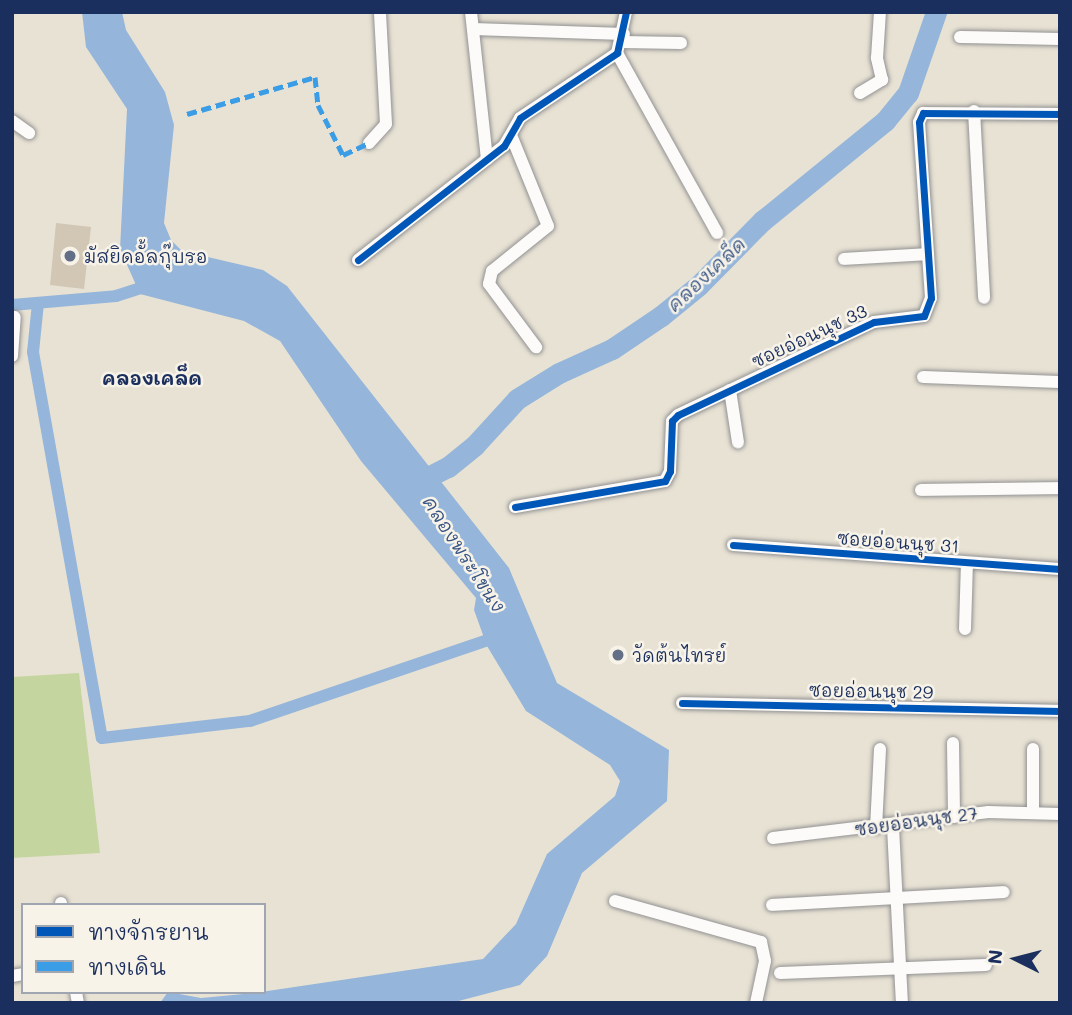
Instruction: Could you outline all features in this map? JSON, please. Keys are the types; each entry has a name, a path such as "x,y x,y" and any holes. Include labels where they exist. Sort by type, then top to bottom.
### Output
{"street":[{"path":"369,143 386,124 380,12"},
{"path":"471,12 487,159"},
{"path":"626,12 621,43 717,233"},
{"path":"860,93 882,80 877,58 880,12"},
{"path":"473,29 621,43 681,43"},
{"path":"960,37 1060,39"},
{"path":"358,260 487,159 511,135 520,118 621,43"},
{"name":"ซอยอ่อนนุช 33","path":"514,507 665,481 670,471 672,421 730,390 874,322 924,316 931,298 919,122 929,110 1060,114"},
{"path":"974,111 984,298"},
{"path":"12,121 29,133"},
{"path":"511,135 548,226 492,271 489,284 536,347"},
{"path":"844,260 928,254"},
{"path":"12,356 15,317"},
{"path":"923,377 1060,382"},
{"path":"730,390 738,442"},
{"path":"921,489 1060,488"},
{"name":"ซอยอ่อนนุช 31","path":"733,545 1060,569"},
{"path":"965,629 967,563"},
{"name":"ซอยอ่อนนุช 29","path":"682,703 1060,711"},
{"path":"953,743 954,817"},
{"path":"876,828 880,749"},
{"path":"1032,812 1034,749"},
{"name":"ซอยอ่อนนุช 27","path":"773,838 893,827 954,817 1032,812 1060,814"},
{"path":"893,827 902,1003"},
{"path":"772,905 1004,892"},
{"path":"615,901 761,942 765,961 756,1003"},
{"path":"780,973 986,965"}],"green space":[{"path":"79,673 100,853 12,858 12,677"}],"water":[{"name":"คลองพระโขนง","path":"82,12 122,12 126,30 165,92 174,125 164,223 171,240 182,251 263,270 287,286 509,568 557,683 669,750 667,801 582,873 547,956 520,985 451,1003 160,1003 167,994 201,998 266,994 266,991 483,959 516,924 547,854 615,796 620,781 610,765 526,711 487,646 474,610 476,598 361,461 280,341 244,321 140,294 120,249 127,109 86,47"}],"building":[{"name":"มัสยิดอั้ลกุ๊บรอ","path":"56,223 91,227 84,289 50,285"}],"waterway":[{"name":"คลองเคล็ด","path":"418,482 448,467 475,445 517,399 559,373 612,349 661,316 699,285 762,221 885,121 908,93 936,12"},
{"path":"12,305 116,296 153,284"},
{"path":"38,303 33,352 102,738 250,721 499,636"}],"marked path":[{"path":"187,114 315,77 318,105 343,155 369,143"}],"cycle path":[{"path":"358,260 504,146 520,118 617,53 626,12"},
{"path":"515,507 665,481 670,471 672,421 678,415 874,322 924,316 931,298 919,122 923,113 1060,114"},
{"path":"733,545 1060,569"},
{"path":"682,703 1060,711"}],"place":[{"name":"มัสยิดอั้ลกุ๊บรอ","path":"70,256"},
{"name":"วัดต้นไทรย์","path":"618,655"}],"district":[{"name":"คลองเคล็ด","path":"152,378"}]}
